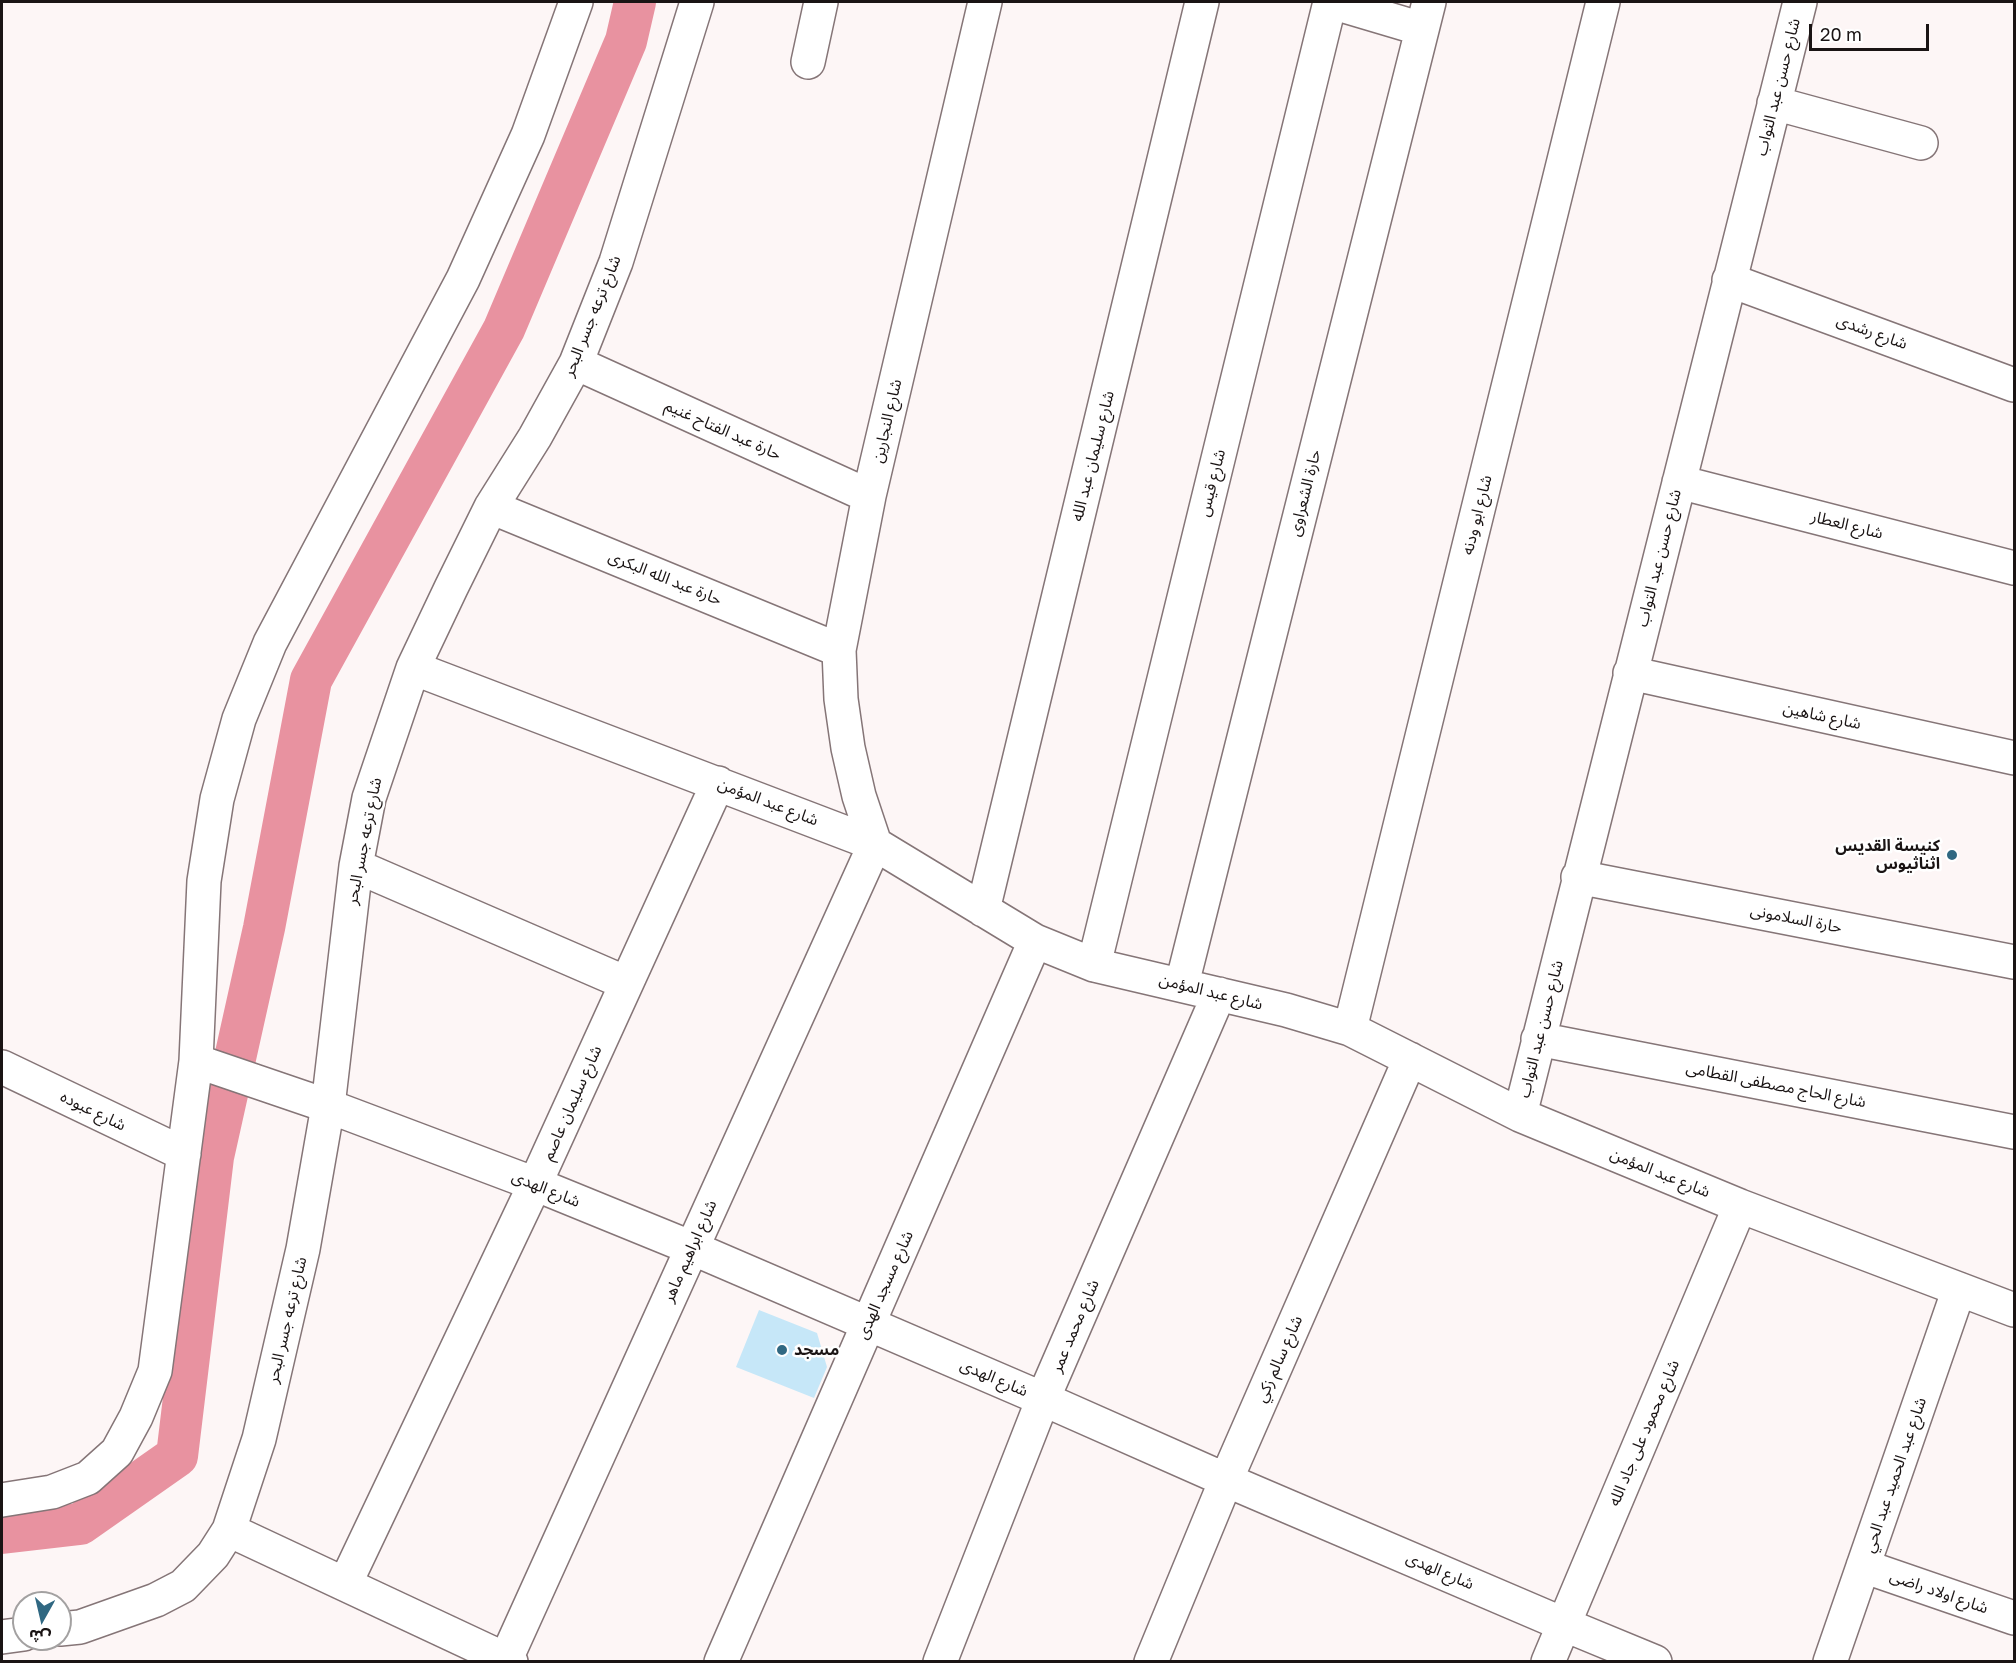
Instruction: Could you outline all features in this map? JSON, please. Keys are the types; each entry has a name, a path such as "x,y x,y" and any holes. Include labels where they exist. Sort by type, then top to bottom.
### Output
{"street":[{"path":"2,1500 52,1492 88,1478 117,1452 136,1417 155,1371 184,1154 209,1065 204,881 217,799 239,719 270,643 463,279 528,135 576,2"},
{"name":"شارع ترعه جسر البحر","path":"72,1628 81,1627 145,1604 183,1586 213,1555 229,1530 259,1439 303,1249 328,1106 356,866 369,798 412,668 491,507 535,437 576,363 616,262 697,2"},
{"path":"808,62 821,2"},
{"name":"شارع النجارين","path":"875,843 859,796 848,748 841,699 839,650 869,496 985,2"},
{"name":"شارع سليمان عبد الله","path":"983,910 1202,2"},
{"path":"1330,2 1426,15"},
{"name":"شارع قيس","path":"1094,965 1330,2"},
{"name":"شارع ابو ودنه","path":"1350,1029 1603,2"},
{"name":"شارع حسن عبد التواب","path":"1520,1115 1578,877 1800,2"},
{"name":"حارة الشعراوى","path":"1182,984 1426,15"},
{"path":"1774,103 1921,142"},
{"name":"شارع رشدى","path":"1729,280 2014,385"},
{"name":"حارة عبد الفتاح غنيم","path":"576,363 869,496"},
{"name":"شارع العطار","path":"1679,482 2014,568"},
{"name":"حارة عبد الله البكرى","path":"491,507 839,650"},
{"name":"شارع عبد المؤمن","path":"412,668 875,843 1035,941 1094,965 1182,984 1350,1029 1520,1115 1740,1206 2014,1310"},
{"name":"شارع شاهين","path":"1630,673 2014,758"},
{"name":"شارع سليمان عاصم","path":"345,1584 536,1184 718,783"},
{"name":"شارع ابراهيم ماهر","path":"508,1660 875,843"},
{"path":"356,866 626,983"},
{"name":"حارة السلامونى","path":"1578,877 2014,962"},
{"name":"شارع مسجد الهدى","path":"721,1662 1035,941"},
{"name":"شارع محمد عمر","path":"940,1662 1043,1399 1219,994"},
{"name":"شارع الحاج مصطفى القطامى","path":"1538,1039 2014,1132"},
{"name":"شارع سالم زكي","path":"1152,1662 1226,1480 1410,1059"},
{"name":"شارع الهدى","path":"209,1065 328,1106 536,1184 692,1248 1226,1480 1655,1662"},
{"name":"شارع عبوده","path":"2,1067 184,1154"},
{"name":"شارع محمود على جاد الله","path":"1548,1662 1740,1206"},
{"name":"شارع عبد الحميد عبد الحي","path":"1830,1662 1959,1289"},
{"path":"229,1530 508,1660"},
{"name":"شارع اولاد راضى","path":"1863,1566 2014,1618"}],"building":[{"name":"مسجد","path":"759,1310 817,1333 827,1367 814,1398 736,1367"}],"waterway":[{"path":"2,1533 80,1524 177,1456 213,1157 264,928 311,680 504,329 626,41 635,2"}],"place":[{"name":"كنيسة القديس اثناثيوس","path":"1952,855"},
{"name":"مسجد","path":"782,1350"}]}
